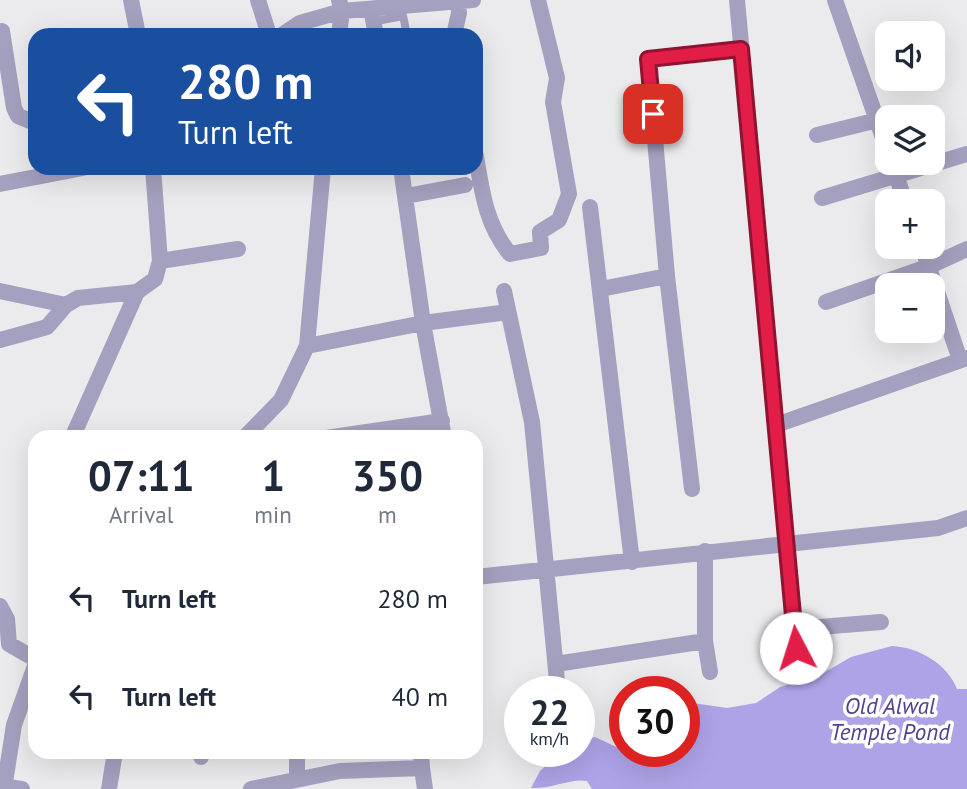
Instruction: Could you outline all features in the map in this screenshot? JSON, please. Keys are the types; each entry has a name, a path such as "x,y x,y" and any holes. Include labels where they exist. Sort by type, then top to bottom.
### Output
{"street":[{"path":"131,0 137,28"},
{"path":"258,0 267,28"},
{"path":"479,175 485,210 499,240 510,254 541,248 541,232 559,220 569,194 553,102 557,78 538,0"},
{"path":"737,0 798,667"},
{"path":"835,0 875,112"},
{"path":"292,28 340,6 376,22 402,11 455,1 459,13 456,28"},
{"path":"339,28 340,6"},
{"path":"2,31 14,108 18,116 28,120"},
{"path":"692,489 667,276 648,59 741,49"},
{"path":"817,135 875,121"},
{"path":"945,159 967,154"},
{"path":"0,184 46,175"},
{"path":"0,340 47,327 66,305 78,298 137,292 155,279 160,261 154,175"},
{"path":"252,430 281,400 307,346 322,175"},
{"path":"402,175 423,323 443,429"},
{"path":"822,198 881,175"},
{"path":"406,197 465,186"},
{"path":"590,207 632,562"},
{"path":"160,261 237,249"},
{"path":"827,302 930,266 967,249"},
{"path":"776,425 965,360 927,259"},
{"path":"601,289 667,276"},
{"path":"503,290 532,422 544,570 557,676"},
{"path":"0,291 66,305"},
{"path":"76,430 137,292"},
{"path":"307,346 423,323 508,312"},
{"path":"483,576 938,528 967,518"},
{"path":"705,551 705,641 709,672"},
{"path":"0,606 7,619 9,644 28,655"},
{"path":"795,629 881,622"},
{"path":"556,664 705,641"},
{"path":"22,789 3,787 5,748 28,683"},
{"path":"109,789 114,759"},
{"path":"297,779 298,759"},
{"path":"251,789 340,771 421,760 425,789"}],"lane":[{"path":"402,11 406,28"}],"water":[{"name":"Old Alwal Temple Pond","path":"892,646 902,647 931,659 947,672 957,689 967,689 967,789 592,789 587,781 581,780 531,788 544,767 595,767 595,737 609,744 609,767 700,767 700,704 727,708 756,703 780,687 820,675 851,657"}],"route":[{"path":"653,114 648,59 741,49 796,648"}]}
